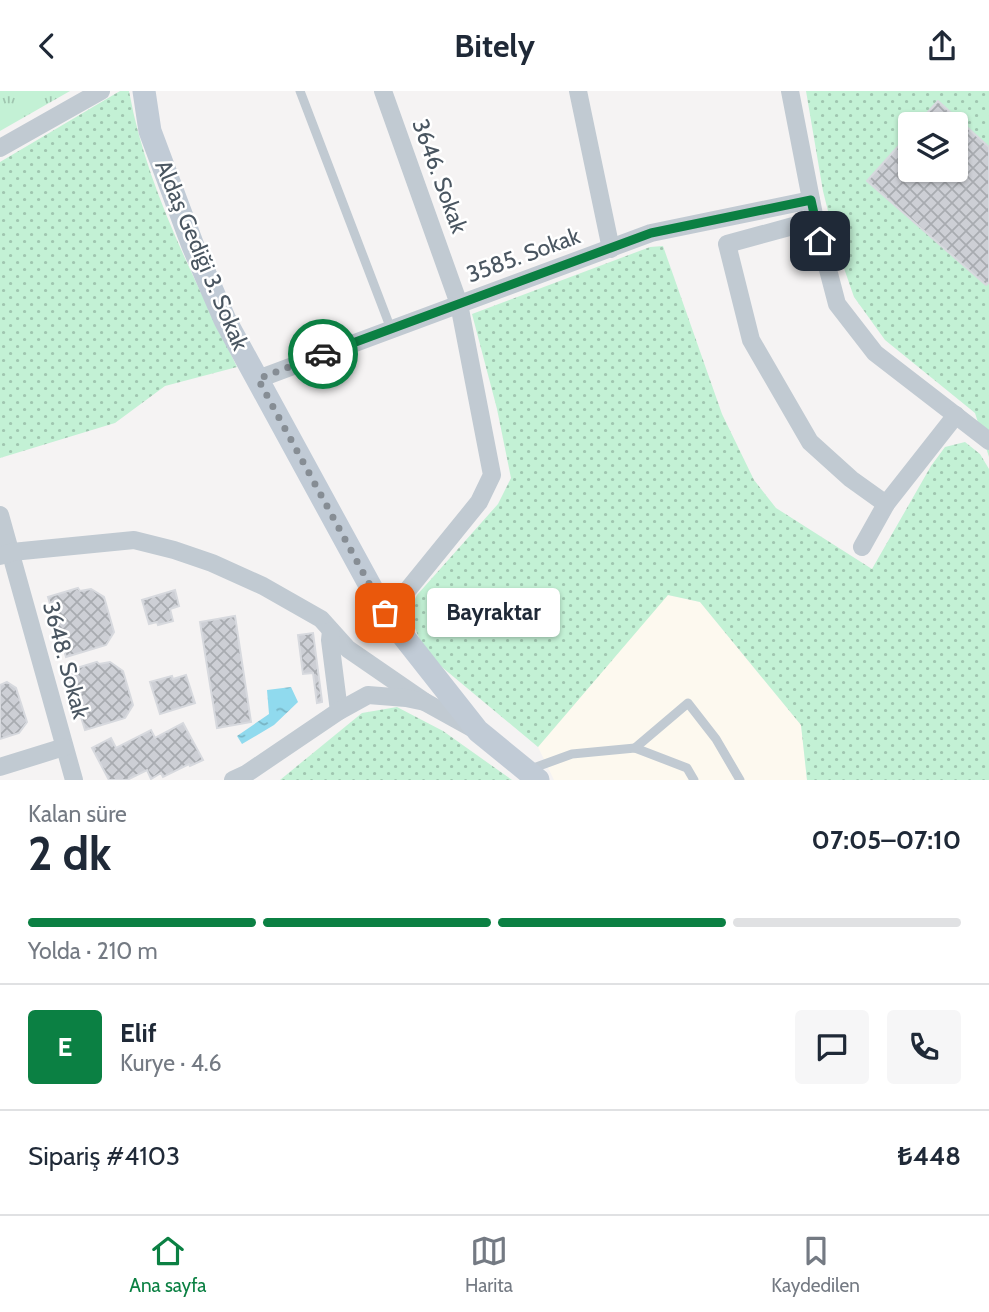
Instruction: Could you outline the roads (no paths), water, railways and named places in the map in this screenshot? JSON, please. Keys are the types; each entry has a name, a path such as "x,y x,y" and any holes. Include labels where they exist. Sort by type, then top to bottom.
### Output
{"street":[{"path":"0,148 101,91"},
{"name":"Aldaş Gediği 3. Sokak","path":"144,91 150,131 193,246 225,320 385,613 478,731 532,775"},
{"name":"3646. Sokak","path":"383,91 459,304 492,475 479,502 406,593 385,613"},
{"path":"578,91 611,249"},
{"path":"790,91 815,220 837,304 875,353 989,442"},
{"name":"3585. Sokak","path":"258,379 651,233 811,200"},
{"path":"815,220 727,244 751,340 810,442 851,479 886,504"},
{"path":"862,547 886,504 956,415"},
{"name":"3648. Sokak","path":"0,515 6,554 74,780"},
{"path":"6,554 134,540 212,563 263,586 321,619 348,649 425,702 478,731"},
{"path":"331,631 339,711"},
{"path":"233,780 368,695 425,702"},
{"path":"0,767 64,747"}],"lane":[{"path":"300,91 391,329"},
{"path":"635,748 688,703 716,740 740,780"},
{"path":"532,775 572,754 635,748 687,768 694,780"}],"water":[{"path":"291,687 298,702 274,725 242,744 237,736 269,714 267,690"}],"place":[{"name":"Bayraktar","path":"385,613"}]}
